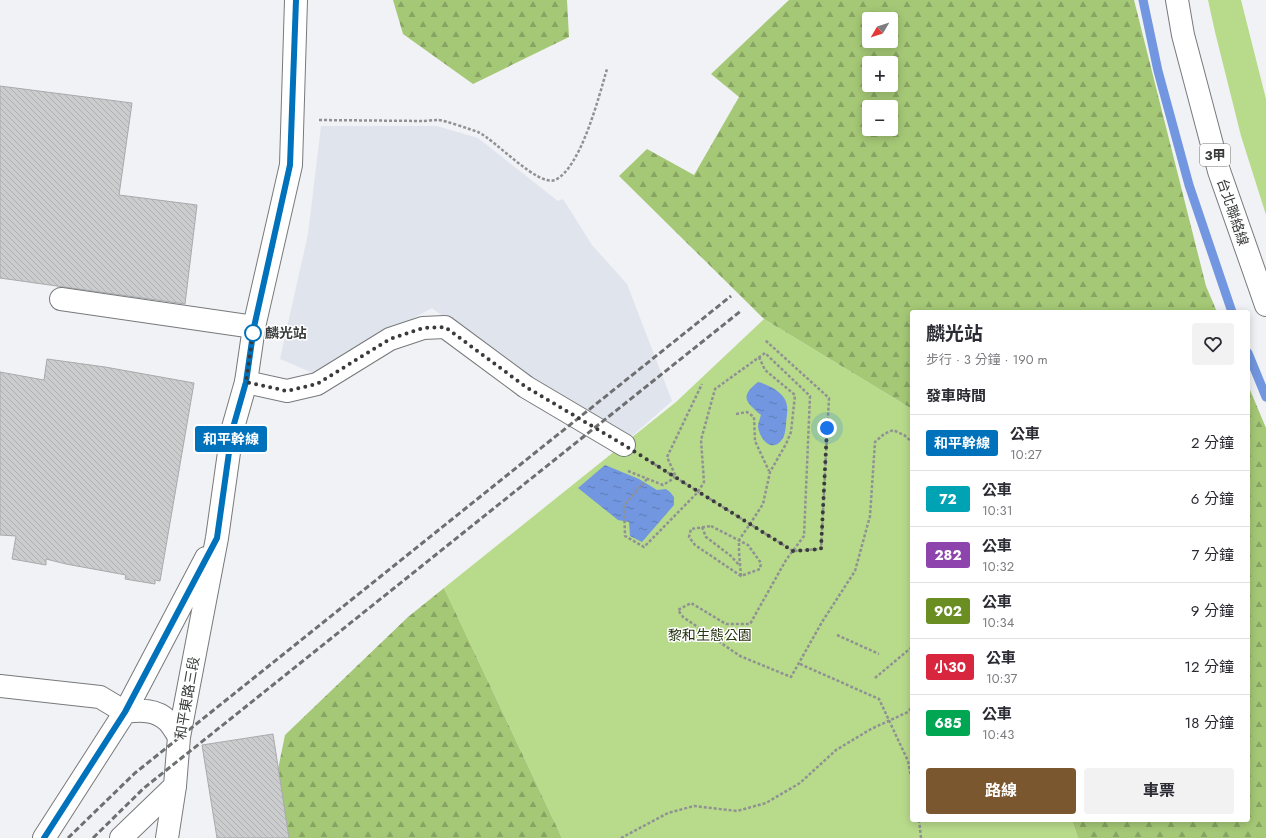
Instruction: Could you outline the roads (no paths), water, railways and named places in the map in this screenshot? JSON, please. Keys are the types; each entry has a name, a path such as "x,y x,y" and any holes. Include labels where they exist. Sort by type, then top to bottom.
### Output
{"main road":[{"name":"和平東路三段","path":"167,838 175,786 179,737 217,538 232,431 246,382 254,327 290,165 293,119 296,0"},
{"name":"台北聯絡線","path":"1177,0 1183,35 1219,171 1266,305"},
{"path":"61,299 254,327"},
{"path":"246,382 287,391 317,384 390,339 423,328 445,327 526,387 624,445"},
{"name":"和平東路三段","path":"44,838 125,712 217,538"},
{"path":"0,686 100,696 125,712 140,710 154,712 168,721 179,737"},
{"path":"121,838 175,786"}],"water":[{"path":"758,382 776,390 784,397 786,401 787,411 785,432 782,440 776,445 769,444 760,435 758,427 761,415 748,403 748,392"},
{"path":"605,465 639,479 657,490 666,489 674,497 674,505 642,542 630,536 629,522 618,520 578,488"}],"waterway":[{"path":"1143,0 1158,71 1189,185 1231,310"},
{"path":"1250,358 1266,397"}],"railway":[{"path":"68,838 135,773 731,296"},
{"path":"93,838 144,788 742,310"}],"place":[{"name":"麟光站","path":"253,333"}],"park label":[{"name":"黎和生態公園","path":"710,635"}]}
